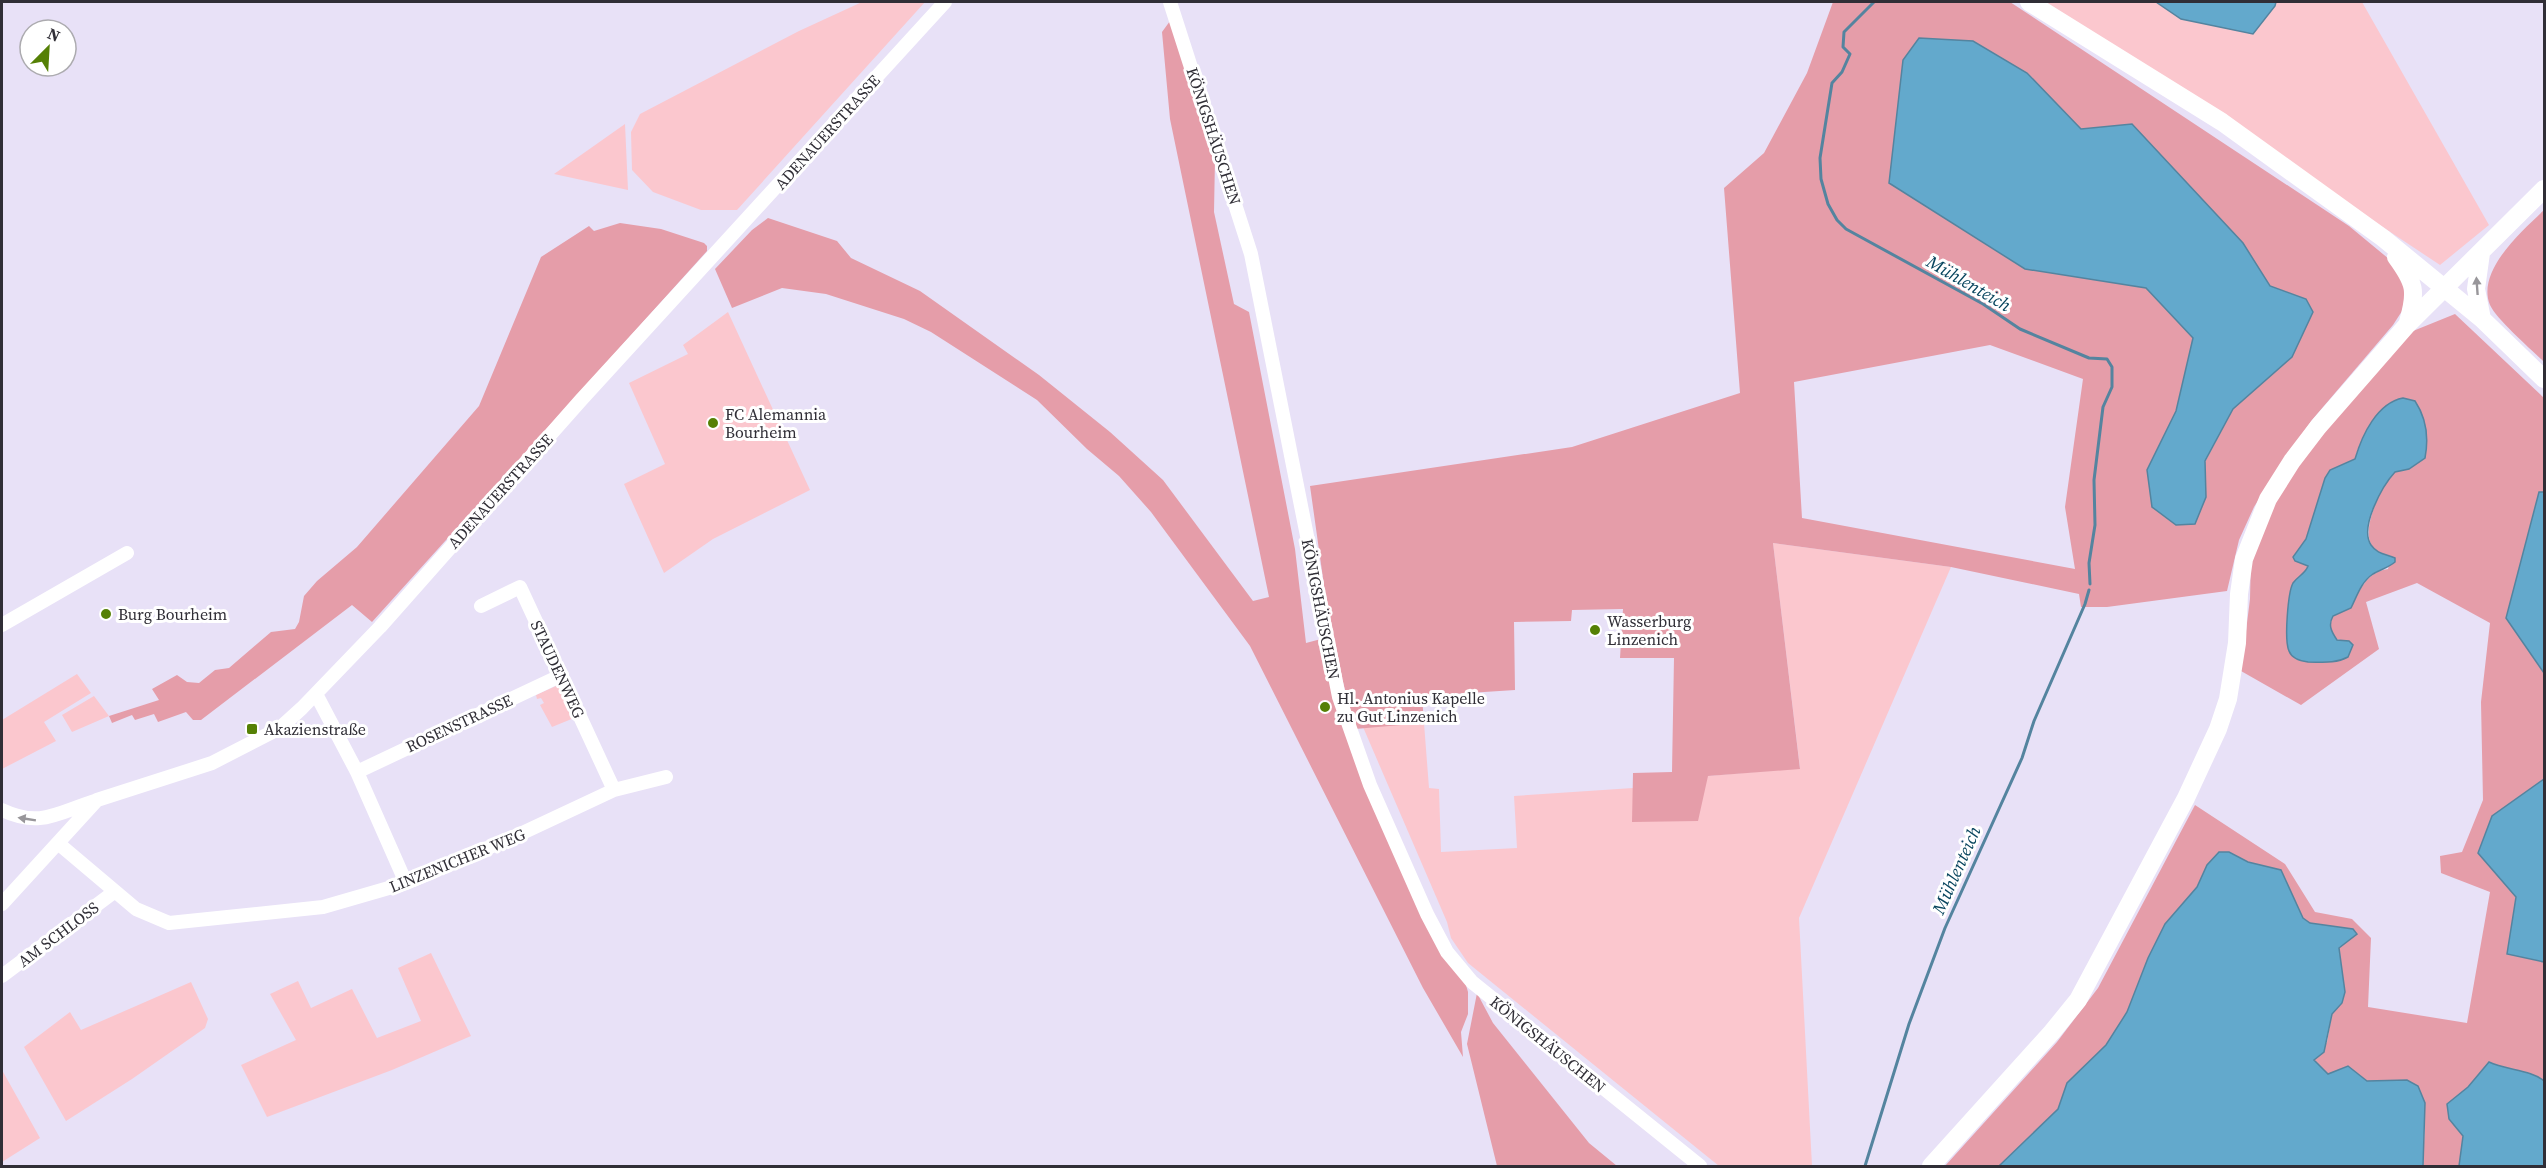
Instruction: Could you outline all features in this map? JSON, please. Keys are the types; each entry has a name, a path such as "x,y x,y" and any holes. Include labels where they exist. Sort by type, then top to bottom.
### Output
{"main road":[{"path":"2029,2 2222,122 2383,238 2482,319 2544,379"},
{"path":"1931,1167 2078,1000 2186,798 2218,729 2233,678 2244,559 2268,499 2292,461 2318,427 2407,325 2544,189"},
{"path":"2383,238 2410,277 2414,290 2414,301 2407,325"},
{"path":"2481,253 2476,289 2482,319"}],"street":[{"name":"ADENAUERSTRASSE","path":"2,810 18,818 38,820 212,763 280,728 316,694 945,2"},
{"name":"KÖNIGSHÄUSCHEN","path":"1170,2 1251,254 1336,688 1370,785 1427,914 1447,952 1472,982 1700,1167"},
{"path":"2,625 128,553"},
{"name":"STAUDENWEG","path":"481,606 520,587 614,790"},
{"name":"ROSENSTRASSE","path":"357,771 562,675"},
{"path":"316,694 357,771 406,883"},
{"name":"LINZENICHER WEG","path":"169,923 323,908 406,883 518,835 614,790 666,777"},
{"path":"2,904 97,800"},
{"name":"AM SCHLOSS","path":"59,844 136,909 169,923"},
{"name":"AM SCHLOSS","path":"2,976 114,891"}],"shaded area":[{"path":"862,2 925,2 737,210 701,210 653,192 632,170 631,132 640,114 799,31"},
{"path":"1833,2 2010,2 2349,226 2395,264 2408,285 2404,308 2393,325 2312,420 2276,471 2254,507 2239,540 2227,591 2107,607 2081,607 2079,594 1951,567 1773,543 1800,769 1708,776 1698,821 1632,822 1633,773 1672,772 1674,658 1620,658 1623,609 1572,610 1571,621 1514,622 1515,690 1422,696 1424,723 1355,729 1331,635 1310,486 1572,447 1740,393 1724,188 1764,153 1807,73","holes":["2027,73 2081,129 2132,124 2243,243 2270,286 2306,299 2313,312 2292,357 2233,409 2205,462 2205,497 2147,470 2176,411 2193,338 2146,288 2025,269","1990,345 2083,379 2065,507 2075,569 1802,518 1794,382"]},
{"path":"2044,2 2156,2 2181,19 2275,6 2276,2 2362,2 2489,225 2440,265"},
{"path":"1170,21 1215,158 1214,212 1234,304 1249,312 1295,549 1306,643 1321,639 1339,712 1464,978 1468,992 1468,1014 1461,1032 1463,1057 1423,988 1250,646 1151,512 1119,476 1087,449 1037,400 931,332 904,319 826,294 782,288 732,308 715,269 752,230 768,218 837,241 851,258 920,291 1039,375 1110,432 1163,480 1253,601 1269,597 1170,119 1162,32"},
{"path":"625,124 628,190 554,174"},
{"path":"2544,210 2544,362 2494,311 2487,292 2489,279 2504,253"},
{"path":"620,223 661,229 704,243 707,251 372,622 352,605 201,720 193,720 186,712 158,722 154,714 135,720 132,715 112,723 109,716 159,700 152,689 177,675 187,682 199,683 215,670 229,668 271,632 295,629 299,622 304,596 317,581 357,547 479,406 541,257 589,226 594,231"},
{"name":"FC Alemannia Bourheim","path":"728,312 810,490 713,539 664,573 624,484 665,464 629,383 688,354 683,345"},
{"path":"2455,314 2544,398 2544,492 2539,493 2506,618 2544,673 2544,779 2492,816 2478,853 2516,897 2507,954 2544,962 2544,1081 2539,1077 2489,1062 2468,1087 2447,1104 2449,1119 2463,1136 2459,1166 2423,1166 2425,1120 2407,1080 2367,1081 2348,1066 2328,1074 2313,1060 2327,1042 2332,1014 2342,1003 2345,992 2339,948 2357,934 2353,929 2310,923 2303,918 2281,870 2248,862 2229,852 2207,865 2197,887 2165,924 2148,958 2127,1012 2106,1045 2067,1083 2058,1109 1999,1166 1945,1166 2057,1042 2098,988 2195,805 2285,864 2315,912 2352,919 2371,938 2368,1007 2467,1023 2490,892 2441,873 2440,856 2462,852 2483,800 2481,702 2490,623 2417,583 2366,602 2379,649 2301,705 2241,671 2250,599 2251,556 2262,526 2309,445 2413,331","holes":["2427,433 2425,458 2409,469 2395,471 2381,491 2370,519 2371,544 2378,552 2391,556 2388,569 2369,578 2351,608 2333,615 2331,628 2337,639 2287,633 2292,584 2307,570 2308,565 2293,557 2306,540 2325,478 2330,470 2355,459 2358,448"]},
{"path":"1773,543 1951,567 1799,918 1812,1166 1719,1166 1468,963 1451,938 1447,922 1363,727 1424,723 1429,788 1439,789 1441,852 1517,848 1514,796 1633,788 1633,822 1708,776 1800,768"},
{"path":"77,674 91,693 44,722 56,741 2,769 2,720"},
{"path":"559,686 574,718 552,727 540,705 544,703 541,698 537,699 536,695"},
{"path":"94,696 109,716 72,732 62,715"},
{"path":"431,953 471,1036 392,1070 267,1117 241,1065 296,1040 270,994 298,981 311,1008 352,989 377,1038 421,1021 398,968"},
{"path":"191,982 208,1019 205,1028 66,1121 24,1047 70,1012 81,1030"},
{"path":"1477,993 1493,1023 1589,1143 1617,1166 1497,1166 1467,1044"},
{"path":"2,1070 40,1138 2,1162"}],"water":[{"path":"2156,2 2276,2 2253,34 2181,19"},
{"path":"1919,38 1973,41 2027,73 2081,129 2132,124 2243,243 2270,286 2306,299 2313,312 2292,357 2233,409 2205,461 2206,497 2195,524 2176,525 2152,507 2147,470 2176,411 2193,338 2146,288 2025,269 1889,183 1903,60"},
{"path":"2403,398 2415,401 2422,415 2427,435 2425,458 2409,469 2395,472 2379,496 2368,528 2368,537 2373,548 2395,558 2395,562 2365,581 2351,608 2333,616 2331,628 2337,640 2349,641 2353,645 2348,657 2328,662 2308,662 2294,658 2290,654 2288,645 2288,606 2293,583 2306,571 2308,566 2295,561 2293,557 2306,539 2325,478 2330,470 2355,459 2366,430 2378,413 2394,401"},
{"path":"2539,492 2544,492 2544,673 2506,618"},
{"path":"2544,779 2544,962 2507,954 2516,897 2478,853 2492,816"},
{"path":"2219,852 2229,852 2248,862 2281,870 2303,918 2310,923 2353,929 2357,934 2339,948 2345,992 2342,1003 2332,1014 2324,1052 2314,1060 2328,1074 2348,1066 2367,1081 2407,1080 2418,1086 2425,1103 2423,1166 1999,1166 2058,1109 2067,1083 2106,1045 2127,1012 2148,958 2165,924 2197,887 2207,865"},
{"path":"2489,1062 2539,1077 2544,1081 2544,1166 2459,1166 2463,1136 2449,1119 2447,1104 2468,1087"}],"waterway":[{"name":"Mühlenteich","path":"1874,2 1844,32 1843,47 1850,54 1842,72 1832,83 1820,158 1821,179 1828,204 1837,220 1846,229 1983,304 2020,329 2089,358 2107,359 2112,367 2112,387 2103,407 2094,480 2095,525 2089,563 2090,584"},
{"name":"Mühlenteich","path":"1865,1166 1909,1024 1945,928 2022,758 2034,721 2089,590"}],"place":[{"name":"FC Alemannia Bourheim","path":"713,423"},
{"name":"Burg Bourheim","path":"106,614"},
{"name":"Wasserburg Linzenich","path":"1595,630"},
{"name":"Hl. Antonius Kapelle zu Gut Linzenich","path":"1325,707"},
{"name":"Akazienstraße","path":"252,729"}]}
